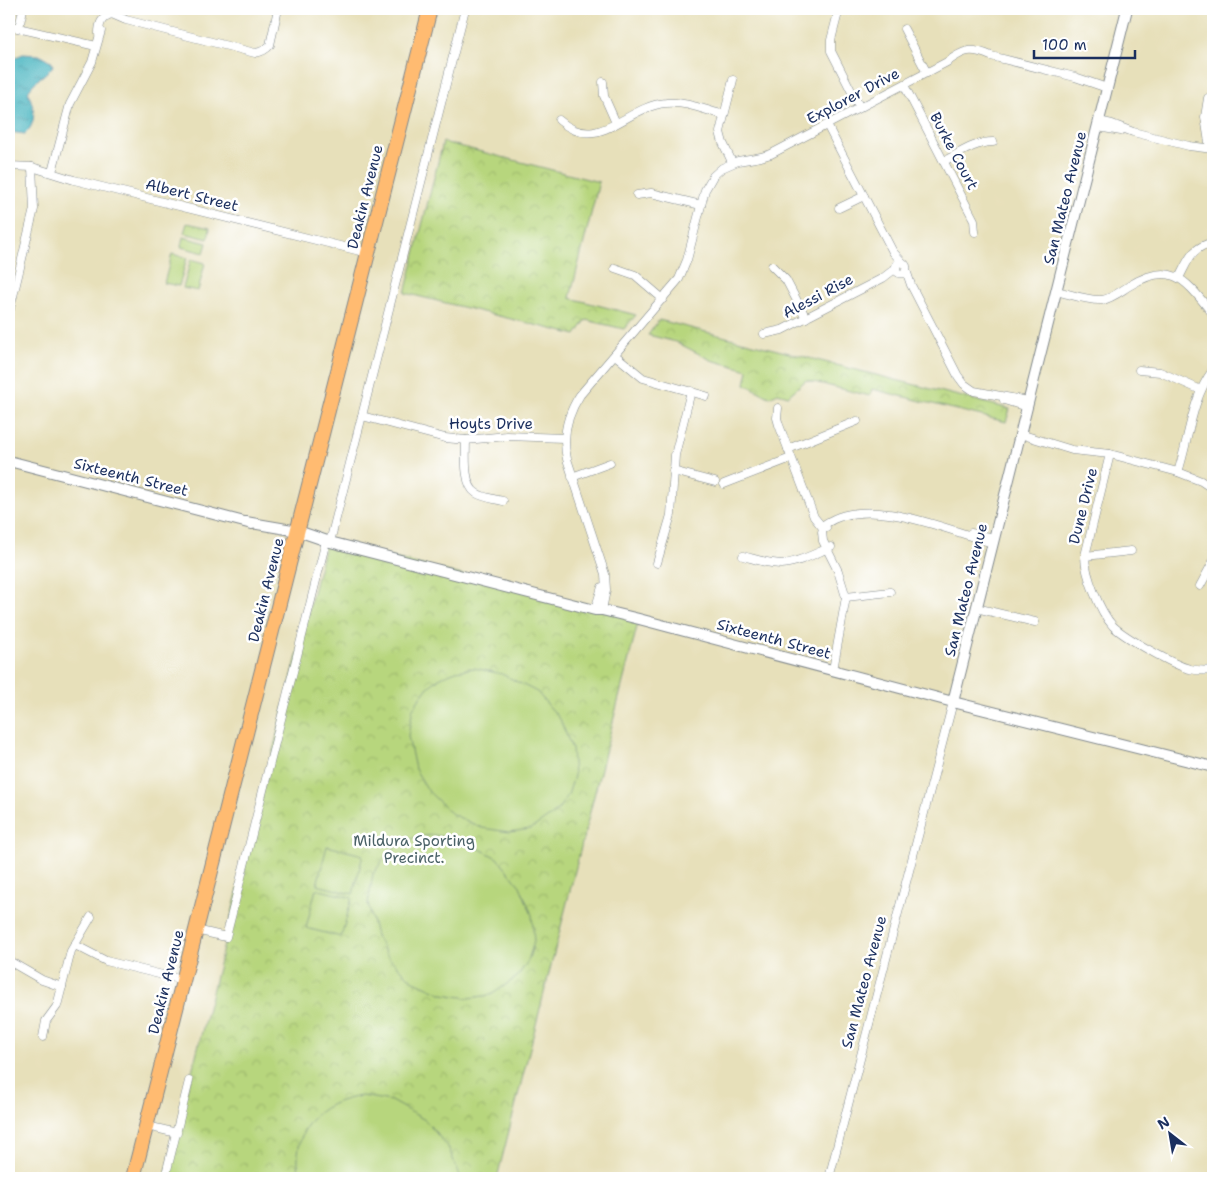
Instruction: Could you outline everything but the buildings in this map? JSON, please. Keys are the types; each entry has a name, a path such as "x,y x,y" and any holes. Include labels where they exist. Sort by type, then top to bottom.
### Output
{"highway":[{"name":"Deakin Avenue","path":"134,1178 430,9"}],"street":[{"path":"19,28 23,9"},
{"path":"52,172 70,104 92,62 99,34 108,14 256,52 264,51 270,45 278,9"},
{"path":"196,930 226,937 362,416 465,9"},
{"path":"839,9 831,40 831,51 860,108"},
{"name":"San Mateo Avenue","path":"829,1178 953,702 1128,9"},
{"path":"9,26 96,46"},
{"path":"904,29 927,72"},
{"name":"Explorer Drive","path":"732,162 772,154 947,62 970,55 991,56 1108,85"},
{"path":"598,610 606,578 565,451 564,438 567,423 575,403 614,355 663,300 684,270 705,190 710,180 722,168 732,162 721,137 724,115 733,80"},
{"path":"604,82 604,96 616,123"},
{"name":"Burke Court","path":"904,85 974,220 975,232"},
{"path":"1099,124 1188,146 1211,149 1205,117 1208,98"},
{"path":"559,120 572,130 585,134 598,132 653,106 666,103 681,104 724,115"},
{"path":"827,125 900,269 911,285 962,381 974,391 1028,404"},
{"path":"944,161 980,143 993,142"},
{"name":"Albert Street","path":"9,166 32,167 368,253"},
{"path":"9,313 34,209 32,167"},
{"path":"637,195 651,193 701,205"},
{"path":"840,208 864,196"},
{"path":"1179,278 1193,252 1200,246 1213,242"},
{"path":"772,266 786,280 806,318"},
{"path":"615,268 635,276 663,300"},
{"name":"Alessi Rise","path":"764,334 782,330 900,269"},
{"path":"1056,291 1100,300 1111,297 1147,276 1166,273 1179,278 1191,287 1213,314"},
{"path":"614,355 643,378 706,396"},
{"path":"1139,370 1160,372 1201,390"},
{"path":"1178,472 1201,390 1213,370"},
{"path":"657,563 671,515 676,449 691,391"},
{"path":"778,408 777,418 779,425 812,512 816,520 825,527 828,548 846,597 839,636 830,669"},
{"name":"Hoyts Drive","path":"362,416 445,438 466,440 507,436 564,438"},
{"path":"788,449 857,421"},
{"path":"1019,437 1078,451 1110,454 1178,472 1201,481 1213,489"},
{"path":"466,440 467,479 470,488 480,495 503,502"},
{"name":"Dune Drive","path":"1110,454 1085,556 1087,570 1101,607 1114,627 1128,638 1183,667 1198,671 1213,670"},
{"path":"724,484 791,458"},
{"name":"Sixteenth Street","path":"9,461 1213,767"},
{"path":"572,477 610,463"},
{"path":"674,471 716,482"},
{"path":"825,527 832,519 868,511 883,512 994,540"},
{"path":"743,556 782,564 828,548"},
{"path":"1085,556 1131,551"},
{"path":"1200,586 1213,562"},
{"path":"846,597 890,592"},
{"path":"976,608 1035,622"},
{"path":"42,1037 46,1022 57,1006 71,951 91,917"},
{"path":"75,944 106,961 183,980"},
{"path":"9,961 21,966 42,980 62,987"},
{"path":"165,1178 189,1081"},
{"path":"147,1126 177,1133"}],"green space":[{"path":"443,142 599,182 570,298 636,315 624,329 586,320 576,335 405,293"},
{"path":"187,223 210,228 208,239 184,233"},
{"path":"183,237 207,243 204,253 181,247"},
{"path":"172,254 187,258 179,286 164,283"},
{"path":"191,259 205,263 198,291 183,288"},
{"path":"659,320 1010,409 1006,422 872,389 870,396 806,380 788,396 778,393 769,397 745,384 748,370 711,360 676,342 648,335"},
{"name":"Mildura Sporting Precinct.","path":"326,541 639,619 497,1178 165,1178"},
{"path":"474,668 502,674 537,692 560,719 572,749 574,776 568,795 557,811 531,829 509,832 482,828 452,814 429,792 415,769 408,736 413,708 428,687 441,677 456,671"},
{"path":"434,835 463,840 497,858 520,886 532,915 534,942 528,961 517,977 491,995 469,998 443,994 412,980 389,958 376,936 368,903 373,874 388,853 402,843 416,837"},
{"path":"327,846 363,855 353,894 317,885"},
{"path":"316,889 352,898 341,937 306,928"},
{"path":"362,1096 391,1101 425,1120 448,1147 461,1178 300,1178 299,1146 303,1133 310,1122 320,1112 332,1105 346,1099"}],"water":[{"path":"23,54 39,55 51,61 53,66 32,85 28,93 34,115 32,125 25,134 9,132 9,60"}]}
